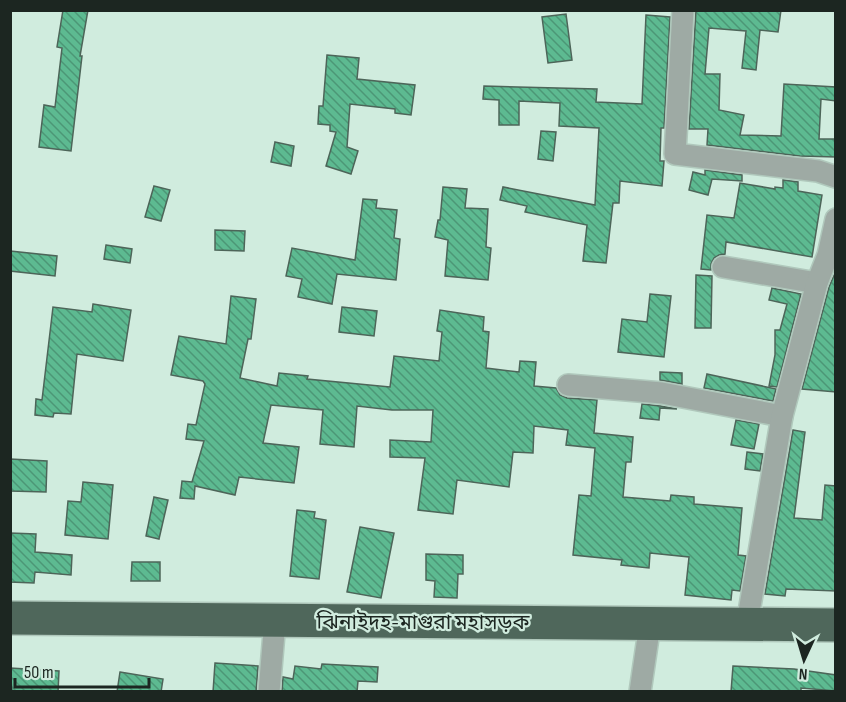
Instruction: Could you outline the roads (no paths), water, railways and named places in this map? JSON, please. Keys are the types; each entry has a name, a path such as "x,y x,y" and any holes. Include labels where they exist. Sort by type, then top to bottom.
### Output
{"highway":[{"name":"ঝিনাইদহ-মাগুরা মহাসড়ক","path":"10,618 836,625"}],"street":[{"path":"683,10 675,154 818,171 836,177"},
{"path":"747,624 782,416 817,283 832,256 836,219"},
{"path":"723,267 817,283"},
{"path":"568,385 662,393 782,416"},
{"path":"269,692 275,621"},
{"path":"640,692 650,624"}]}
